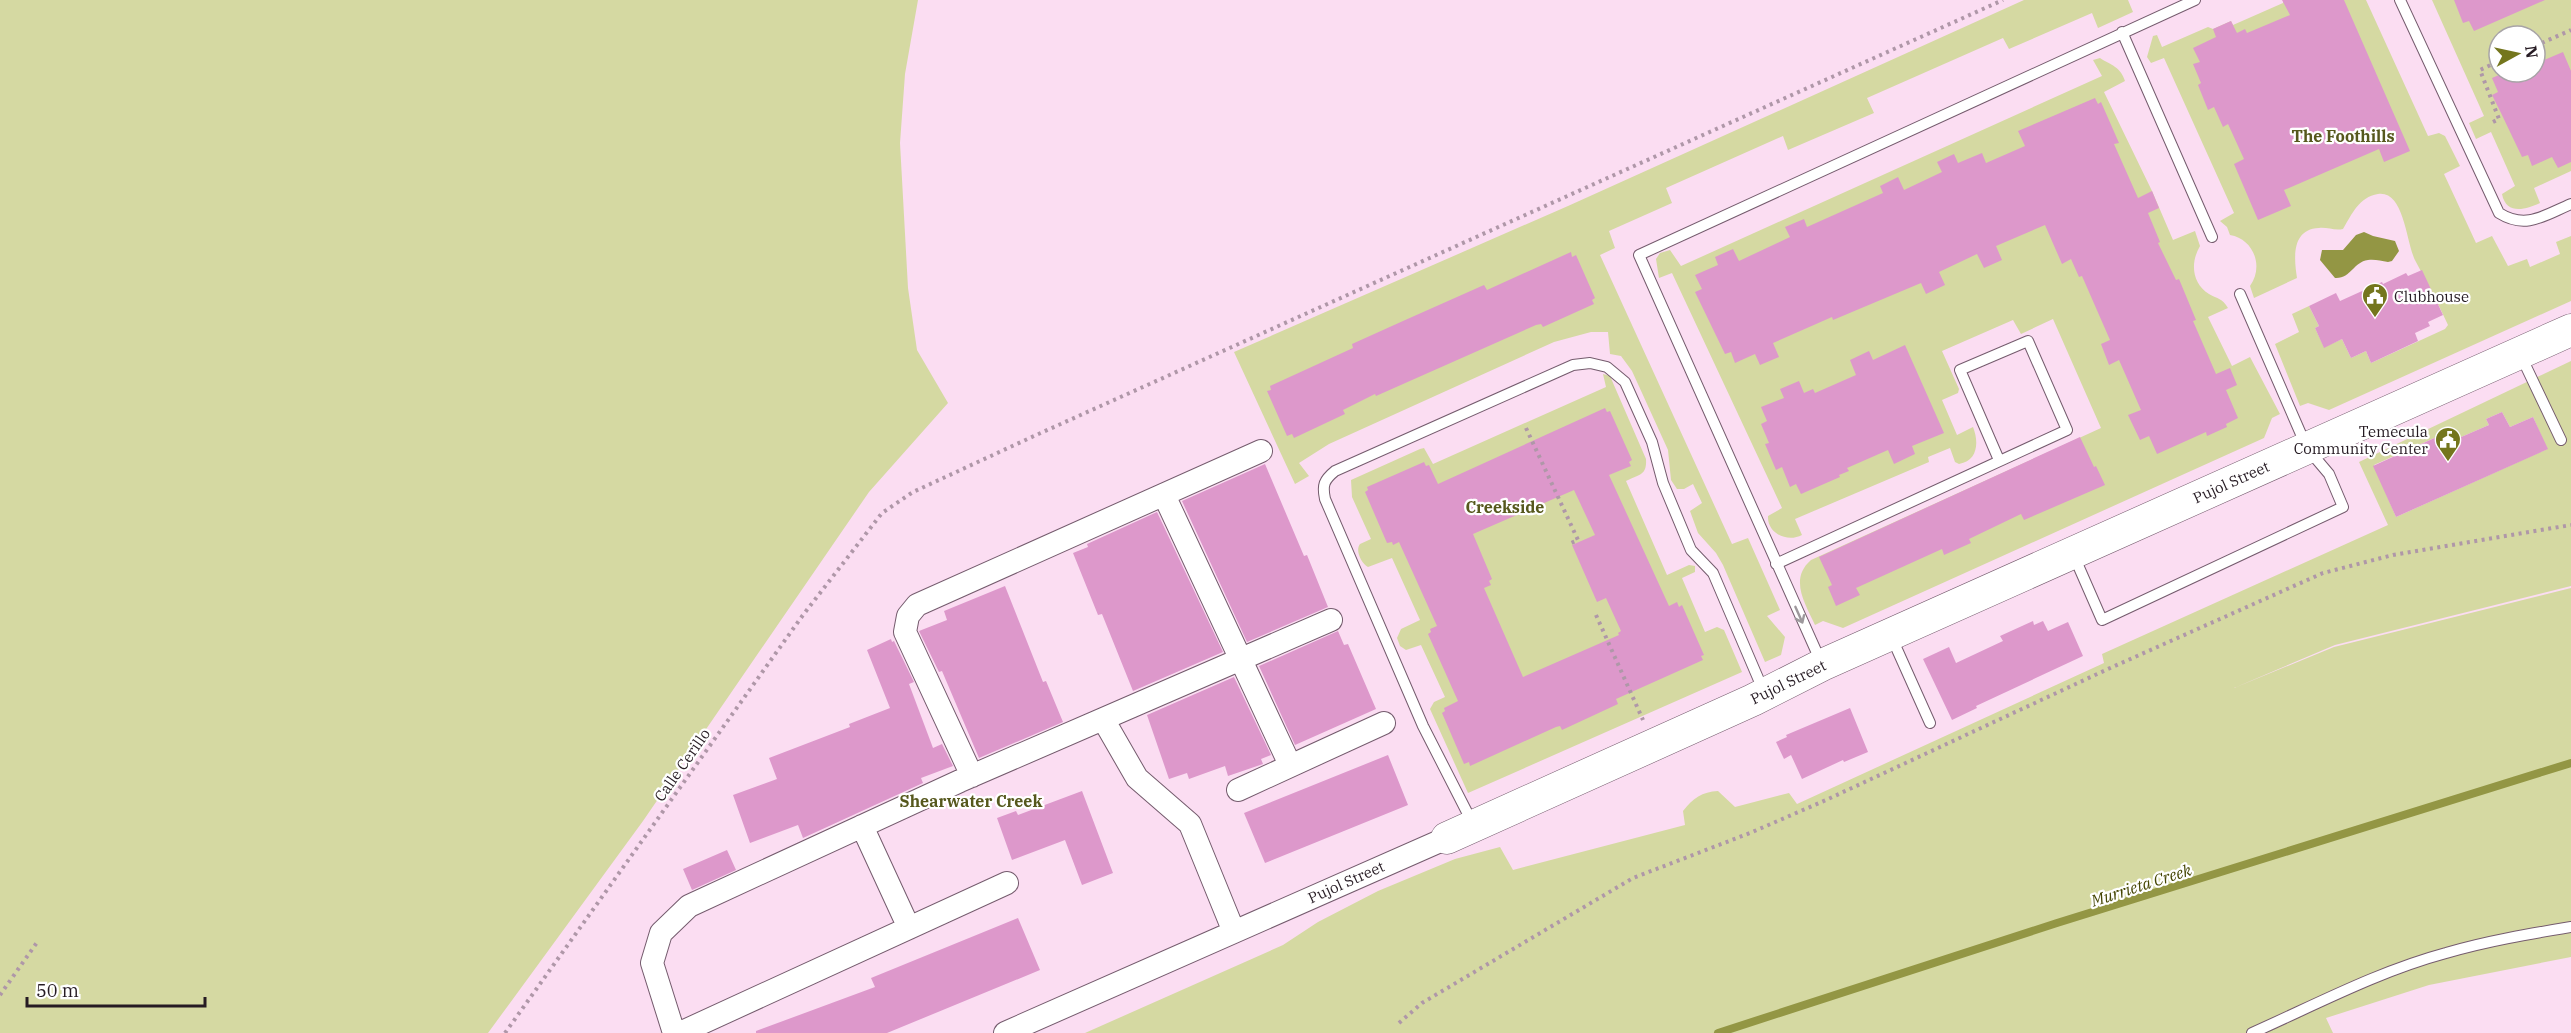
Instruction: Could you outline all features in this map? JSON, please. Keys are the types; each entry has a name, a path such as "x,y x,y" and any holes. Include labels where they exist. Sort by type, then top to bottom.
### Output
{"street":[{"name":"Pujol Street","path":"1005,1033 1460,831 1765,694 1822,665 2571,330"},
{"path":"972,776 905,632 908,616 917,605 1261,451"},
{"path":"1164,495 1290,765"},
{"path":"674,1033 652,963 662,933 689,906 972,776 1330,620"},
{"path":"1103,719 1137,778 1190,824 1233,932"},
{"path":"1238,790 1384,723"},
{"path":"862,826 909,928"},
{"path":"680,1033 1006,883"}],"lane":[{"path":"1822,665 1639,255 2195,0"},
{"path":"2400,0 2499,213 2511,220 2529,222 2571,204"},
{"path":"2122,32 2212,237"},
{"path":"2073,553 2102,620 2343,507 2329,474 2307,448 2240,294"},
{"path":"1776,564 2067,430 2028,341 1960,370 1999,460"},
{"path":"2520,354 2561,440"},
{"path":"1460,831 1423,726 1325,499 1322,489 1325,480 1335,471 1573,365 1590,363 1607,367 1625,382 1652,442 1663,483 1691,550 1713,573 1765,694"},
{"path":"1890,635 1930,723"},
{"path":"2252,1033 2400,968 2445,953 2504,938 2571,927"}],"path":[{"name":"Calle Cerillo","path":"505,1033 803,615 882,513 913,492 1034,436 2003,0"},
{"path":"2547,41 2571,30"},
{"path":"2487,67 2480,70 2499,119 2493,122"},
{"path":"1526,428 1578,540 1571,543"},
{"path":"1399,1023 1422,1003 1633,878 1750,833 1826,800 2108,669 2323,573 2393,555 2571,525"},
{"path":"1596,615 1643,720"},
{"path":"0,995 38,941"}],"green space":[{"path":"0,0 918,0 905,74 900,143 908,288 917,350 948,403 869,492 643,821 488,1033 0,1033"},
{"path":"2024,0 2128,0 2133,12 2098,28 2092,13 2009,49 2003,38 1867,98 1874,113 1788,150 1783,136 1666,188 1672,203 1609,231 1615,248 1600,255 1732,544 1748,538 1780,610 1767,616 1785,637 1781,655 1765,662 1723,565 1716,553 1698,533 1690,511 1702,503 1693,484 1684,489 1677,489 1671,480 1668,450 1632,371 1621,356 1610,354 1608,332 1591,332 1554,342 1329,444 1299,463 1309,476 1295,484 1234,352 1568,206"},
{"path":"2283,0 2366,0 2428,136 2439,133 2445,136 2460,166 2444,174 2476,243 2492,236 2508,266 2527,259 2530,267 2560,254 2556,242 2571,236 2571,301 2329,410 2308,403 2300,406 2275,344 2299,332 2292,314 2309,306 2319,326 2315,328 2324,347 2342,339 2351,358 2366,351 2371,363 2445,329 2448,325 2416,262 2399,209 2387,195 2378,194 2361,202 2343,229 2319,228 2303,234 2296,246 2297,278 2254,298 2250,286 2254,279 2256,263 2251,248 2245,242 2230,235 2227,227 2220,221 2234,213 2164,58 2151,63 2147,57 2153,36 2157,35 2162,47 2208,27 2213,29 2231,21 2233,25 2283,3"},
{"path":"2432,0 2571,0 2571,171 2534,188 2540,203 2528,208 2512,208 2504,201 2502,194 2515,186 2491,132 2476,139 2469,123 2484,116"},
{"path":"2100,58 2118,69 2123,76 2125,81 2104,92 2173,240 2195,231 2200,246 2194,266 2196,278 2203,289 2222,300 2228,308 2208,317 2232,366 2250,357 2280,414 2272,418 2264,438 1843,628 1823,621 1815,625 1804,600 1800,583 1804,567 1811,560 2101,428 2053,319 2021,334 2013,320 1942,351 1959,389 1958,393 1942,400 1957,435 1973,427 1976,445 1970,459 1959,464 1955,462 1950,448 1928,457 1929,462 1795,519 1802,535 1784,537 1774,532 1768,516 1782,508 1672,273 1659,278 1656,259 1660,253 1670,250 1681,266 2102,76 2093,60"},
{"path":"2571,361 2571,586 2335,645 2234,688 2334,647 2571,588 2571,957 2429,985 2326,1018 2333,1033 1085,1033 1283,945 1318,922 1378,891 1455,859 1500,847 1513,870 1685,825 1683,811 1687,806 1698,796 1718,791 1735,807 1789,793 1797,804 2104,663 2102,654 2388,525 2359,462","holes":["2502,412 2510,427 2533,417 2547,449 2396,517 2374,465 2441,435 2445,444 2489,425 2486,419"]},
{"path":"1603,374 1610,376 1646,459 1644,472 1626,481 1667,575 1689,565 1695,566 1695,572 1682,578 1705,632 1717,627 1724,630 1742,672 1468,793 1430,709 1434,702 1445,697 1421,645 1406,650 1400,646 1397,638 1401,629 1420,620 1392,558 1368,567 1360,556 1358,550 1360,544 1371,539 1352,497 1351,480 1424,448 1433,464 1606,387"}],"shaded area":[{"path":"2364,232 2395,241 2399,251 2392,261 2363,261 2345,276 2335,278 2320,260 2322,250 2343,250 2356,235"}],"building":[{"path":"2282,0 2344,0 2410,151 2384,162 2379,149 2284,190 2291,206 2258,220 2234,164 2244,159 2228,124 2223,127 2214,107 2208,110 2198,85 2201,83 2193,64 2200,62 2193,48 2216,37 2213,29 2231,21 2237,33 2245,29 2247,33 2290,15"},
{"path":"2454,0 2545,0 2474,31 2469,21 2463,23"},
{"path":"2563,52 2571,71 2571,162 2558,168 2552,157 2532,166 2528,155 2522,157 2492,95 2498,92 2495,84 2547,84 2547,59"},
{"path":"2095,98 2098,104 2101,102 2119,143 2114,144 2138,198 2152,191 2159,208 2148,213 2160,242 2158,243 2176,280 2179,279 2196,320 2193,321 2216,374 2230,368 2237,385 2226,390 2238,418 2226,424 2227,427 2207,436 2206,432 2157,454 2149,436 2140,440 2128,415 2141,410 2119,360 2109,365 2101,344 2110,340 2082,276 2079,277 2071,259 2062,264 2045,225 1996,246 2002,260 1984,268 1977,254 1939,272 1945,285 1926,294 1921,283 1833,320 1832,317 1773,343 1779,357 1760,365 1755,354 1735,363 1731,352 1725,354 1695,292 1702,289 1695,275 1718,265 1715,257 1733,249 1739,261 1790,237 1785,227 1804,219 1807,227 1883,193 1880,186 1898,177 1904,190 1942,172 1937,162 1954,154 1958,163 1982,153 1986,163 2025,146 2018,131"},
{"path":"1571,252 1572,257 1576,255 1595,298 1592,300 1594,304 1543,327 1541,324 1536,325 1376,396 1375,394 1343,410 1345,414 1294,438 1292,434 1287,436 1267,391 1271,390 1270,386 1353,348 1352,344 1403,321 1484,285 1487,290"},
{"name":"Clubhouse","path":"2422,270 2443,315 2428,322 2430,326 2415,333 2418,341 2371,363 2366,351 2351,358 2342,339 2324,348 2315,328 2319,326 2309,306 2336,293 2340,301 2382,282 2383,284 2406,273 2408,276"},
{"path":"1905,345 1944,433 1912,446 1915,454 1894,464 1888,450 1847,468 1849,471 1839,475 1840,477 1801,494 1796,484 1790,487 1782,467 1776,470 1765,444 1769,443 1761,424 1767,421 1761,407 1784,398 1780,389 1799,381 1804,393 1813,389 1815,393 1856,375 1850,360 1869,351 1873,360"},
{"path":"1605,408 1607,412 1610,411 1632,460 1629,462 1631,466 1609,475 1669,606 1677,602 1679,607 1682,605 1704,655 1701,656 1703,660 1616,699 1618,704 1562,730 1560,726 1556,727 1470,766 1469,762 1464,764 1442,713 1445,711 1444,708 1458,701 1428,634 1431,632 1430,629 1437,626 1399,542 1393,545 1392,542 1387,543 1365,492 1368,490 1367,487 1424,462 1426,466 1429,465 1438,484","holes":["1574,490 1595,535 1572,545 1597,602 1606,598 1621,631 1619,635 1523,677 1484,588 1491,585 1489,581 1492,579 1473,534"]},
{"name":"Temecula Community Center","path":"2502,412 2510,427 2533,417 2548,449 2396,517 2373,466 2441,435 2445,444 2489,425 2486,419"},
{"path":"2080,437 2105,485 2024,520 2021,514 1969,539 1971,543 1944,555 1942,549 1856,588 1860,595 1836,606 1828,587 1832,585 1819,557"},
{"path":"1265,464 1328,607 1247,642 1182,501"},
{"path":"1157,512 1223,652 1133,691 1102,614 1098,615 1073,553 1088,547 1087,544"},
{"path":"1005,586 1043,682 1046,681 1063,722 979,758 942,671 939,672 919,631 947,620 944,611"},
{"path":"2033,621 2034,625 2043,621 2048,631 2068,622 2083,656 1976,706 1977,708 1952,720 1923,659 1949,647 1956,663 2003,641 2000,636"},
{"path":"1338,631 1344,645 1348,644 1376,709 1295,745 1259,666"},
{"path":"891,639 914,682 909,684 933,748 942,744 953,766 921,778 923,783 803,838 798,825 750,843 733,795 777,779 769,758 850,727 849,724 890,708 867,650"},
{"path":"1234,677 1271,755 1261,759 1263,764 1228,776 1225,766 1189,779 1187,773 1169,779 1147,715"},
{"path":"1850,708 1868,752 1844,762 1843,760 1802,779 1791,755 1784,759 1776,742 1787,737 1786,735"},
{"path":"1388,755 1408,805 1265,863 1244,813"},
{"path":"1082,791 1113,873 1082,885 1065,840 1012,860 997,818 1016,811 1018,815"},
{"path":"727,850 736,870 692,890 683,869"},
{"path":"1018,918 1040,970 887,1033 756,1033 756,1031 875,987 871,978"}],"waterway":[{"name":"Murrieta Creek","path":"1718,1033 2057,923 2571,763"}],"place":[{"name":"Clubhouse","path":"2375,319"},
{"name":"Temecula Community Center","path":"2448,463"}],"district":[{"name":"The Foothills","path":"2343,136"},
{"name":"Creekside","path":"1505,507"},
{"name":"Shearwater Creek","path":"971,801"}]}
